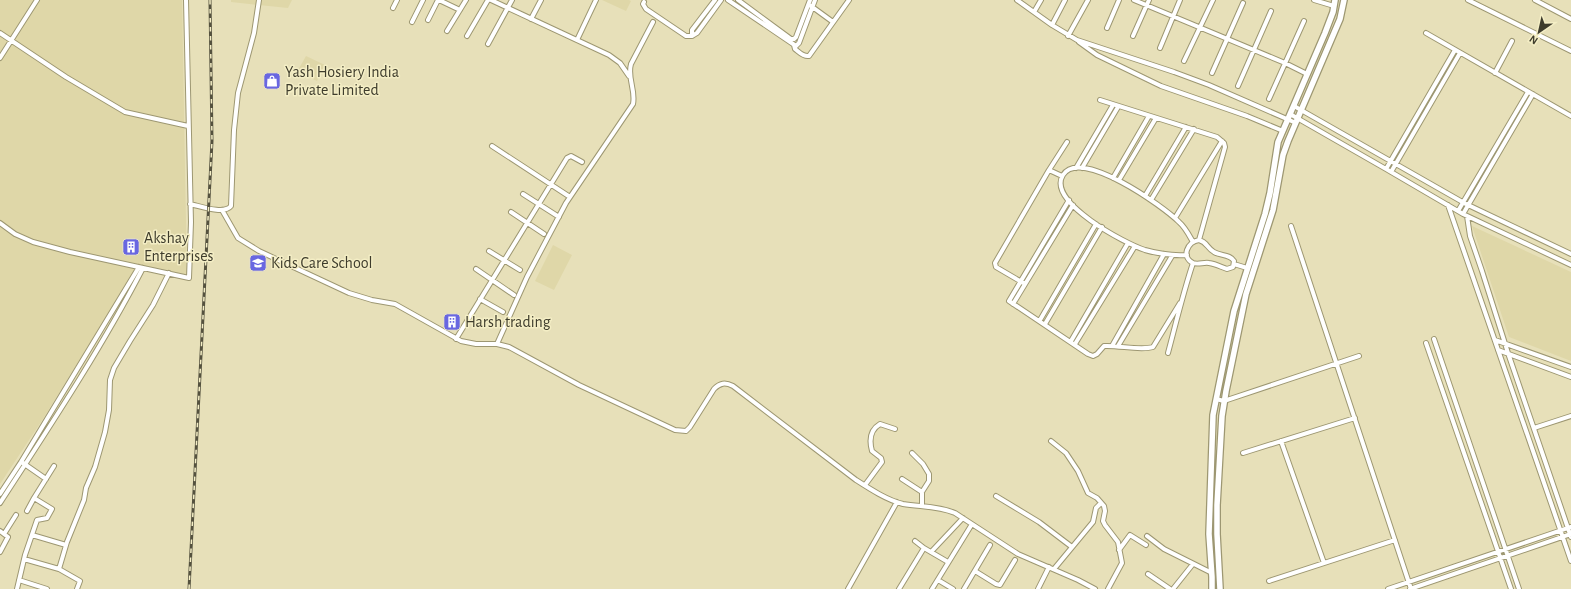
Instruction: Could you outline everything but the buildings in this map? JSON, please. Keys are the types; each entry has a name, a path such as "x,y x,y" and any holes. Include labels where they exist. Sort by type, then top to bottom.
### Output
{"main road":[{"path":"1220,589 1217,505 1222,416 1246,294 1273,210 1283,155 1340,19 1344,0"},
{"path":"1212,589 1209,534 1213,415 1234,311 1265,214 1278,142 1325,34 1334,3"}],"street":[{"path":"0,58 37,0"},
{"path":"0,223 15,234 33,242 189,278 190,204 186,0"},
{"path":"190,204 222,210 230,209 232,202 234,130 238,93 254,33 259,0"},
{"path":"393,8 397,0"},
{"path":"412,22 423,0"},
{"path":"428,20 438,0 460,10"},
{"path":"447,30 466,0"},
{"path":"467,36 490,0 609,55 620,63 629,76 635,98 633,104 570,197 527,277 497,344"},
{"path":"488,44 512,0"},
{"path":"531,19 541,0"},
{"path":"577,40 596,0"},
{"path":"692,36 692,30 715,0"},
{"path":"645,1 643,4 646,9 686,36 692,36 697,33 721,0"},
{"path":"728,0 794,45 795,49 804,56 809,56 849,0"},
{"path":"738,0 791,39 796,36 811,4 815,0"},
{"path":"1018,0 1068,36 1077,40 1174,72 1297,120 1465,215 1571,265"},
{"path":"1034,12 1041,0"},
{"path":"1052,25 1065,0"},
{"path":"1068,36 1088,0"},
{"path":"1107,28 1119,0"},
{"path":"1134,0 1285,63 1307,74"},
{"path":"1133,36 1149,0"},
{"path":"1160,48 1180,0"},
{"path":"1184,61 1213,0"},
{"path":"1314,0 1334,3"},
{"path":"1468,0 1474,1 1571,51"},
{"path":"1535,0 1571,18"},
{"path":"1212,73 1243,3"},
{"path":"794,45 798,44 811,4"},
{"path":"811,4 833,22"},
{"path":"1238,86 1271,11"},
{"path":"1269,99 1304,21"},
{"path":"629,76 631,64 653,22"},
{"path":"0,33 66,77 125,112 188,126"},
{"path":"1426,33 1571,116"},
{"path":"1077,40 1096,55 1161,86 1283,131"},
{"path":"1495,73 1512,41"},
{"path":"1386,169 1455,50"},
{"path":"1391,172 1460,53"},
{"path":"1458,211 1528,92"},
{"path":"1291,226 1410,589 1571,535 1570,528 1504,342 1470,236 1465,215 1468,205 1533,94"},
{"path":"1100,100 1118,107 1194,129 1217,137 1222,141 1225,147 1198,240"},
{"path":"1076,168 1113,105"},
{"path":"1294,106 1468,205 1571,254"},
{"path":"1082,168 1118,107"},
{"path":"1113,178 1149,116"},
{"path":"1119,180 1156,118"},
{"path":"1145,196 1186,127"},
{"path":"1151,200 1194,129"},
{"path":"1175,218 1222,141"},
{"path":"1026,284 996,267 995,263 1068,142"},
{"path":"492,146 570,197"},
{"path":"456,339 569,156 582,162"},
{"path":"1187,255 1172,256 1135,246 1102,228 1073,205 1069,200 1061,186 1062,176 1067,171 1082,168 1119,180 1151,200 1175,218 1193,242"},
{"path":"1050,170 1062,176"},
{"path":"523,194 559,217"},
{"path":"1011,302 1021,281 1069,200"},
{"path":"1011,302 1026,284 1073,205"},
{"path":"1448,206 1571,561"},
{"path":"222,210 238,238 243,242 349,293 372,300 395,304 456,339 466,343 497,344 509,347 579,385 674,430 686,431 714,390 719,385 727,383 865,485 896,502 945,508 1018,554 1054,569 1095,589"},
{"path":"511,212 544,234"},
{"path":"1040,320 1096,224"},
{"path":"1045,324 1102,228"},
{"path":"1198,240 1206,243 1214,252 1232,257 1234,264 1227,270 1218,265 1193,263 1187,255 1187,249 1193,242 1198,240"},
{"path":"1073,343 1128,243"},
{"path":"1073,343 1135,246"},
{"path":"489,251 520,270"},
{"path":"1112,346 1164,254"},
{"path":"1118,346 1172,256"},
{"path":"1168,353 1180,303 1193,263"},
{"path":"1234,264 1247,268"},
{"path":"0,503 141,267"},
{"path":"0,494 73,390 126,303 141,267"},
{"path":"476,269 514,295"},
{"path":"59,569 66,545 84,500 86,488 95,467 105,432 109,410 110,380 114,368 153,305 169,273"},
{"path":"480,299 502,312"},
{"path":"1011,302 1093,356 1104,346 1153,347 1180,303"},
{"path":"1434,339 1519,589"},
{"path":"1495,340 1571,367"},
{"path":"1426,342 1511,589"},
{"path":"1498,350 1571,377"},
{"path":"1216,399 1224,401 1359,356"},
{"path":"1534,428 1571,416"},
{"path":"1243,453 1355,418"},
{"path":"865,485 882,462 881,458 872,451 871,433 880,424 895,429"},
{"path":"1051,441 1066,453 1078,471 1088,493 1101,503 1105,511 1103,521 1107,529 1118,542 1122,563 1108,589"},
{"path":"1281,441 1324,563"},
{"path":"912,453 929,474 929,481 922,492 922,506"},
{"path":"23,463 46,479"},
{"path":"27,511 54,466"},
{"path":"902,479 922,492"},
{"path":"996,496 1039,522 1072,547"},
{"path":"17,589 24,559 37,520 47,518 52,509 34,498"},
{"path":"848,589 896,502"},
{"path":"1054,569 1094,520 1096,508 1101,503"},
{"path":"4,534 16,515"},
{"path":"931,552 963,518"},
{"path":"1094,520 1103,521"},
{"path":"932,589 972,524"},
{"path":"1388,589 1570,528"},
{"path":"0,531 8,537 0,552"},
{"path":"32,535 66,545"},
{"path":"1119,550 1130,535 1146,545"},
{"path":"1147,536 1164,549 1212,572"},
{"path":"1269,580 1395,540"},
{"path":"915,541 948,562"},
{"path":"964,589 990,545"},
{"path":"899,589 924,548"},
{"path":"24,559 59,569 80,581 77,589"},
{"path":"975,571 999,585 1015,560"},
{"path":"1148,574 1172,589 1193,564"},
{"path":"1038,589 1049,567"},
{"path":"19,580 47,589"},
{"path":"938,580 953,589"}],"shaded area":[{"path":"0,0 182,0 187,276 138,265 43,419 0,484"},
{"path":"231,0 292,0 288,8 231,2"},
{"path":"602,0 629,0 631,1 626,11"},
{"path":"306,56 325,65 317,81 297,72"},
{"path":"1472,226 1571,272 1571,361 1509,337"},
{"path":"553,245 572,255 554,290 535,281"}],"railway":[{"path":"189,589 212,141 210,0"}],"place":[{"name":"Yash Hosiery India Private Limited","path":"272,81"},
{"name":"Akshay Enterprises","path":"131,247"},
{"name":"Kids Care School","path":"258,263"},
{"name":"Harsh trading","path":"452,322"}]}
